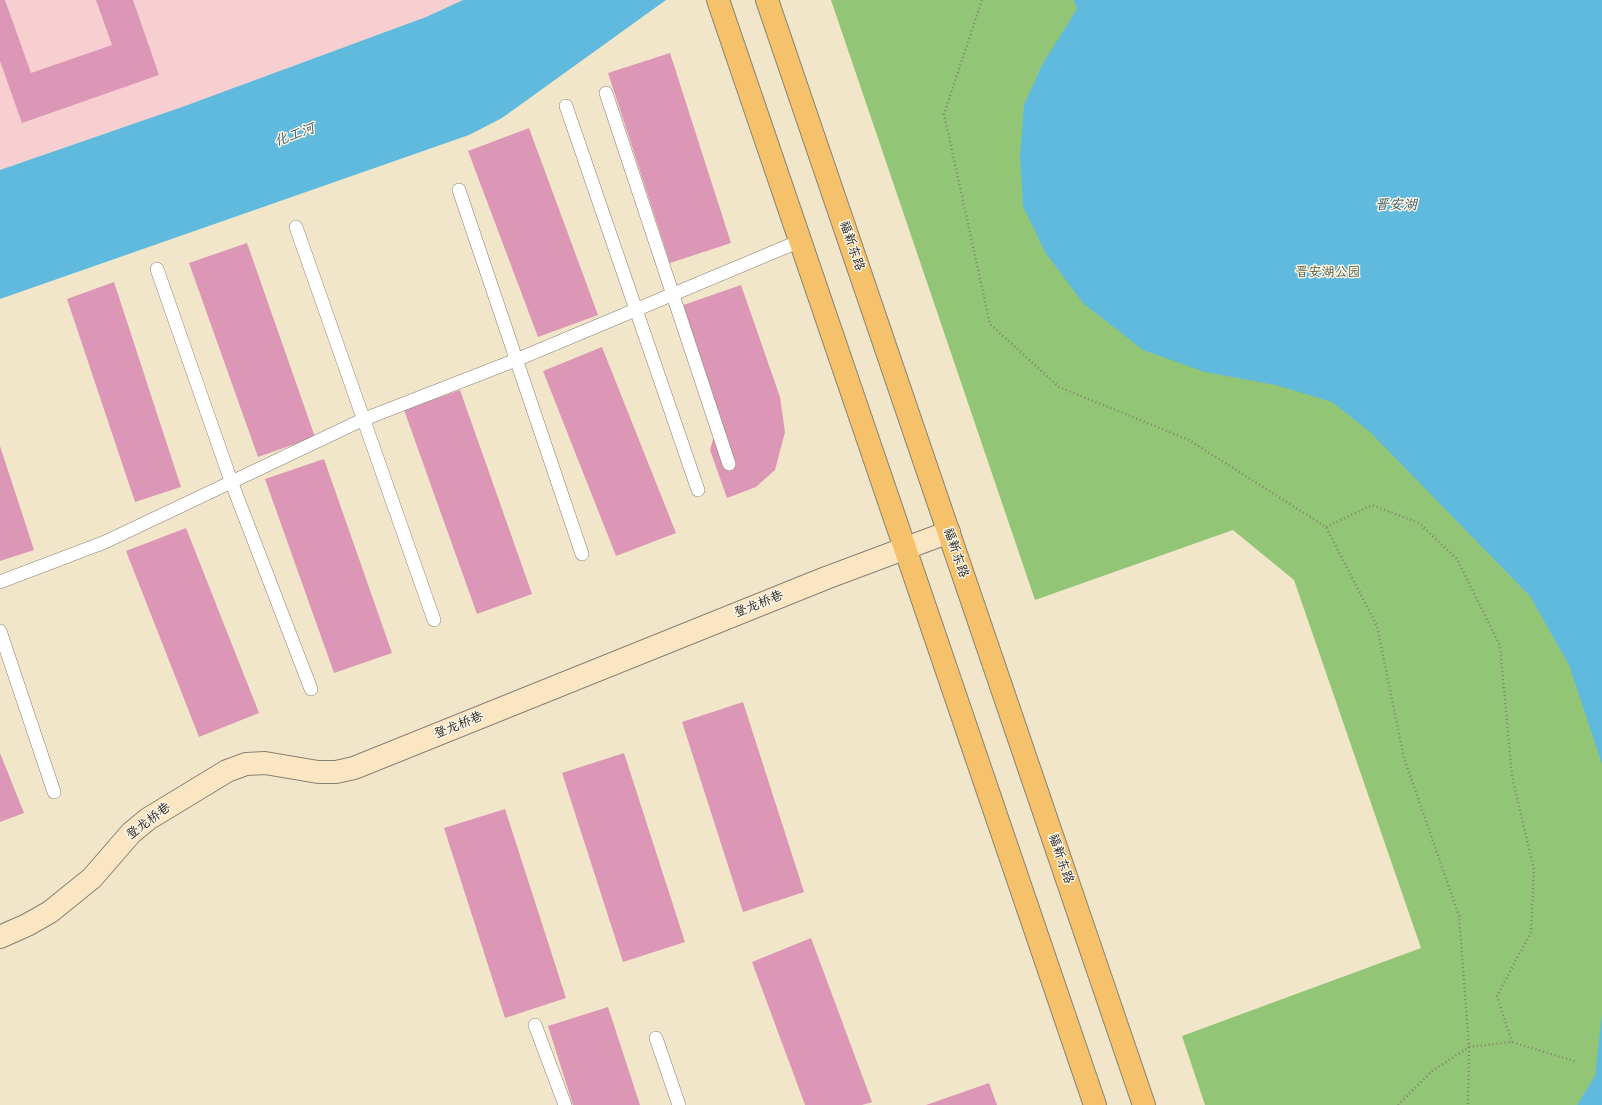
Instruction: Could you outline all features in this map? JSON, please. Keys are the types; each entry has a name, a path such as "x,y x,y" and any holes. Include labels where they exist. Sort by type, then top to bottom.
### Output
{"main road":[{"path":"718,0 1095,1105"},
{"name":"福新东路","path":"767,0 1144,1105"}],"street":[{"name":"登龙桥巷","path":"0,937 27,925 50,912 73,895 92,878 131,833 148,819 228,771 246,764 265,763 318,772 336,772 354,768 826,578 906,550 949,532"}],"lane":[{"path":"606,93 729,464"},
{"path":"566,106 698,490"},
{"path":"459,190 582,554"},
{"path":"296,227 362,420 434,620"},
{"path":"0,582 105,542 362,420 516,360 800,241"},
{"path":"157,269 231,481 311,689"},
{"path":"0,631 54,792"},
{"path":"535,1024 565,1105"},
{"path":"656,1038 680,1105"}],"path":[{"path":"982,0 944,114 990,324 1059,387 1189,440 1326,527 1377,626 1404,758 1459,916 1469,1047 1468,1105"},
{"path":"1326,527 1372,505 1419,522 1457,559 1500,646 1512,776 1534,870 1531,932 1497,996 1512,1042"},
{"path":"1398,1105 1432,1072 1469,1047 1512,1042 1577,1062"}],"shaded area":[{"path":"0,0 463,0 426,17 182,107 0,170"}],"green space":[{"name":"晋安湖公园","path":"831,0 1602,0 1602,1105 1205,1105 1182,1036 1421,948 1294,580 1233,530 1035,600"}],"water":[{"name":"化工河","path":"463,0 666,0 502,118 469,135 0,299 0,170 182,107 426,17"},
{"name":"晋安湖","path":"1074,0 1602,0 1602,764 1569,665 1530,596 1369,431 1332,402 1276,385 1205,372 1143,350 1083,303 1045,252 1023,206 1020,156 1024,105 1042,65 1077,9"},
{"path":"1602,1014 1602,1105 1577,1105 1595,1076"}],"building":[{"path":"0,0 5,0 31,73 112,45 96,0 133,0 159,75 22,123 0,61"},
{"path":"670,53 731,243 670,263 608,73"},
{"path":"529,128 598,315 538,337 468,151"},
{"path":"247,243 315,437 258,457 189,263"},
{"path":"114,282 181,487 135,502 67,299"},
{"path":"741,285 780,397 785,432 775,470 756,487 727,498 710,450 715,432 672,309"},
{"path":"602,347 676,533 616,556 543,371"},
{"path":"460,390 532,594 477,614 404,410"},
{"path":"0,446 34,550 0,561"},
{"path":"324,459 392,653 334,673 265,479"},
{"path":"186,528 259,713 199,737 126,551"},
{"path":"743,702 804,892 743,912 682,722"},
{"path":"0,753 24,813 0,822"},
{"path":"624,753 685,942 623,962 562,773"},
{"path":"505,809 566,998 505,1018 444,828"},
{"path":"811,938 872,1102 862,1105 805,1105 752,962"},
{"path":"608,1007 640,1105 573,1105 548,1026"},
{"path":"989,1083 997,1105 926,1105"}]}
